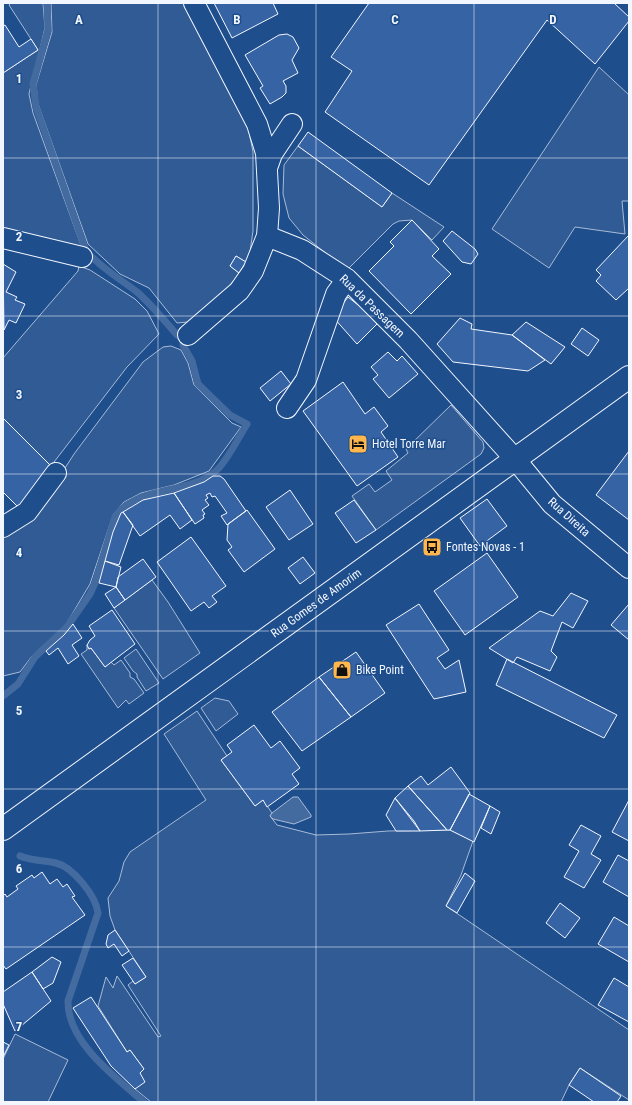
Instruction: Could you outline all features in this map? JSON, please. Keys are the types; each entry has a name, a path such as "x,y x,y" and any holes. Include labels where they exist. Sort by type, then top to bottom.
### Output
{"main road":[{"name":"Rua Gomes de Amorim","path":"3,828 629,377"}],"street":[{"path":"188,335 239,291 253,271 267,236 269,208 266,153 257,124 194,3"},
{"path":"267,168 272,154 292,124"},
{"name":"Rua da Passagem","path":"267,236 302,250 347,279 408,340 515,459"},
{"path":"3,238 82,257"},
{"path":"287,408 306,380 336,294 347,279"},
{"name":"Rua Direita","path":"515,459 552,504 629,568"},
{"path":"3,527 27,512 56,473"}],"shaded area":[{"path":"11,3 43,3 45,28 29,94 33,113 82,248 3,229 3,73 38,50 9,5"},
{"path":"51,3 184,3 248,127 253,152 253,231 250,252 246,262 236,256 230,266 239,273 219,298 187,322 177,323 149,288 120,274 88,244 38,104 36,85 52,32"},
{"path":"599,67 629,95 629,201 622,201 625,234 575,227 549,268 492,229"},
{"path":"298,146 382,207 392,193 444,227 432,240 412,220 399,221 393,224 347,270 303,235 289,218 283,194 284,165"},
{"path":"79,266 90,270 135,299 147,311 159,334 127,367 51,466 3,418 3,358 78,271"},
{"path":"171,346 181,350 188,363 194,385 232,423 241,427 209,471 174,485 141,493 124,502 113,515 90,584 65,626 32,656 20,672 3,676 3,534 49,493 74,454 143,362 163,347"},
{"path":"451,405 483,442 484,448 481,454 376,530 352,496 369,484 375,492 392,480 386,471 408,453 406,449"},
{"path":"152,580 168,602 200,653 163,679 114,608"},
{"path":"87,645 105,667 111,662 114,665 121,660 130,673 130,677 134,679 144,693 129,704 126,700 118,708 81,654 87,650"},
{"path":"136,649 159,683 146,691 137,677 137,674 133,671 124,658"},
{"path":"215,698 229,701 238,714 216,731 201,708"},
{"path":"197,711 227,756 221,760 255,806 263,800 272,813 270,816 277,825 316,835 388,831 450,830 473,841 461,875 446,906 629,1030 629,1100 580,1068 569,1085 561,1102 151,1102 135,1089 140,1073 144,1069 130,1050 127,1052 98,1006 106,977 113,988 117,976 158,1037 161,1036 128,985 133,981 135,984 146,977 115,930 110,916 108,898 119,881 124,862 130,852 206,800 164,734"},
{"path":"293,797 298,797 311,817 294,824 273,819 270,816 272,813"},
{"path":"15,1034 68,1060 48,1102 3,1102 3,1059"}],"building":[{"path":"214,3 273,3 278,14 232,38"},
{"path":"369,3 614,3 629,17 629,21 595,64 547,20 429,185 325,112 352,71 331,57"},
{"path":"5,25 19,47 31,39 38,50 3,73 3,26"},
{"path":"287,34 293,37 299,48 292,60 298,73 283,81 286,86 286,93 270,104 260,88 263,86 245,55 279,35"},
{"path":"308,132 392,193 382,207 298,146"},
{"path":"412,220 439,249 432,256 451,274 411,314 369,271 394,246 390,242"},
{"path":"452,231 475,249 478,254 471,264 462,262 443,241"},
{"path":"629,235 629,288 616,300 596,281 601,275 596,270"},
{"path":"236,256 246,262 239,273 230,266"},
{"path":"3,264 16,272 6,292 17,297 15,300 25,304 16,323 9,320 4,330"},
{"path":"348,297 367,312 377,324 357,344 333,317"},
{"path":"460,318 472,324 471,329 512,335 545,360 528,371 453,362 437,344"},
{"path":"526,322 565,347 551,364 512,335"},
{"path":"582,328 599,340 588,356 571,344"},
{"path":"388,352 397,361 402,356 418,374 389,398 373,379 378,375 371,367"},
{"path":"281,371 291,384 270,401 260,388"},
{"name":"Hotel Torre Mar","path":"343,382 365,414 374,407 388,426 381,432 398,457 357,486 303,411"},
{"path":"3,418 51,466 18,507 3,492"},
{"path":"629,451 629,520 596,495"},
{"path":"213,476 220,476 224,479 246,511 227,525 221,516 227,513 215,496 212,497 210,493 206,495 208,498 205,500 209,505 202,510 205,514 203,515 204,518 195,524 174,493 204,482"},
{"path":"290,490 313,524 289,540 266,507"},
{"path":"174,493 192,520 180,529 170,515 140,536 123,512 143,500"},
{"path":"487,499 507,526 480,546 460,518"},
{"path":"354,500 376,530 356,543 335,513"},
{"path":"247,510 275,549 244,572 228,550 232,547 227,540 228,524"},
{"path":"123,512 133,525 119,565 105,561 113,532 121,513"},
{"path":"191,537 226,586 212,596 217,602 209,608 204,602 191,611 157,562"},
{"path":"487,553 518,597 465,635 434,591"},
{"path":"303,557 315,573 300,584 288,568"},
{"path":"143,559 156,577 125,600 116,587 118,577"},
{"path":"105,561 121,567 116,587 99,583"},
{"path":"116,587 125,600 114,608 105,594"},
{"path":"571,593 588,601 573,628 562,622 551,651 557,657 550,671 517,657 513,663 489,648 540,611 553,616"},
{"path":"419,604 449,650 437,658 445,669 459,660 466,692 434,699 386,625"},
{"path":"629,604 629,640 611,625"},
{"path":"112,610 135,644 105,667 87,645 95,636 89,626"},
{"path":"73,624 82,638 72,645 79,656 68,664 58,648 49,655 46,651 64,635"},
{"path":"356,652 385,693 351,717 319,677"},
{"path":"507,659 617,715 604,738 496,685"},
{"path":"319,677 351,717 302,751 272,712"},
{"path":"254,725 271,748 280,741 300,768 292,774 299,784 267,807 263,800 255,806 221,760 232,752 227,745"},
{"path":"451,767 470,793 450,830 447,830 408,786 421,776 428,785"},
{"path":"408,786 447,830 420,831 395,798"},
{"path":"469,794 490,806 474,842 450,830"},
{"path":"395,798 414,821 420,831 396,831 386,815"},
{"path":"629,800 629,841 612,832"},
{"path":"490,806 500,812 491,834 481,828"},
{"path":"581,825 601,836 591,854 601,860 584,888 564,877 579,851 569,845"},
{"path":"618,855 629,861 629,897 603,882"},
{"path":"42,872 50,884 57,879 63,887 67,884 75,896 72,897 85,915 6,969 3,965 3,896 5,894 7,897 18,889 16,886 32,875 34,878"},
{"path":"465,873 475,881 457,913 446,906"},
{"path":"560,903 580,918 565,938 546,923"},
{"path":"614,917 629,926 629,962 598,944"},
{"path":"115,930 129,951 122,956 114,944 108,948 106,944 108,935"},
{"path":"52,957 61,962 53,983 43,989 32,972"},
{"path":"133,958 146,977 135,984 122,965"},
{"path":"32,972 51,1001 15,1031 3,1004 3,992"},
{"path":"614,978 629,987 629,1022 598,1005"},
{"path":"91,997 127,1052 130,1050 144,1069 140,1073 145,1082 135,1089 111,1066 73,1008"},
{"path":"3,1042 9,1045 3,1057"},
{"path":"580,1068 621,1096 617,1102 594,1102 569,1085"}],"waterway":[{"path":"47,3 48,30 33,84 36,107 86,251 104,268 137,292 177,335"},
{"path":"3,696 18,684 35,657 67,627 90,594 95,583 115,517 125,507 137,499 150,494 192,484 217,470 229,454 247,424 230,415 198,384 192,361 183,345"},
{"path":"20,856 29,859 56,863 63,866 83,883 93,899 98,913 68,1001 70,1016 84,1045 95,1058 144,1102"}],"place":[{"name":"Hotel Torre Mar","path":"358,444"},
{"name":"Fontes Novas - 1","path":"432,547"},
{"name":"Bike Point","path":"342,670"}]}
